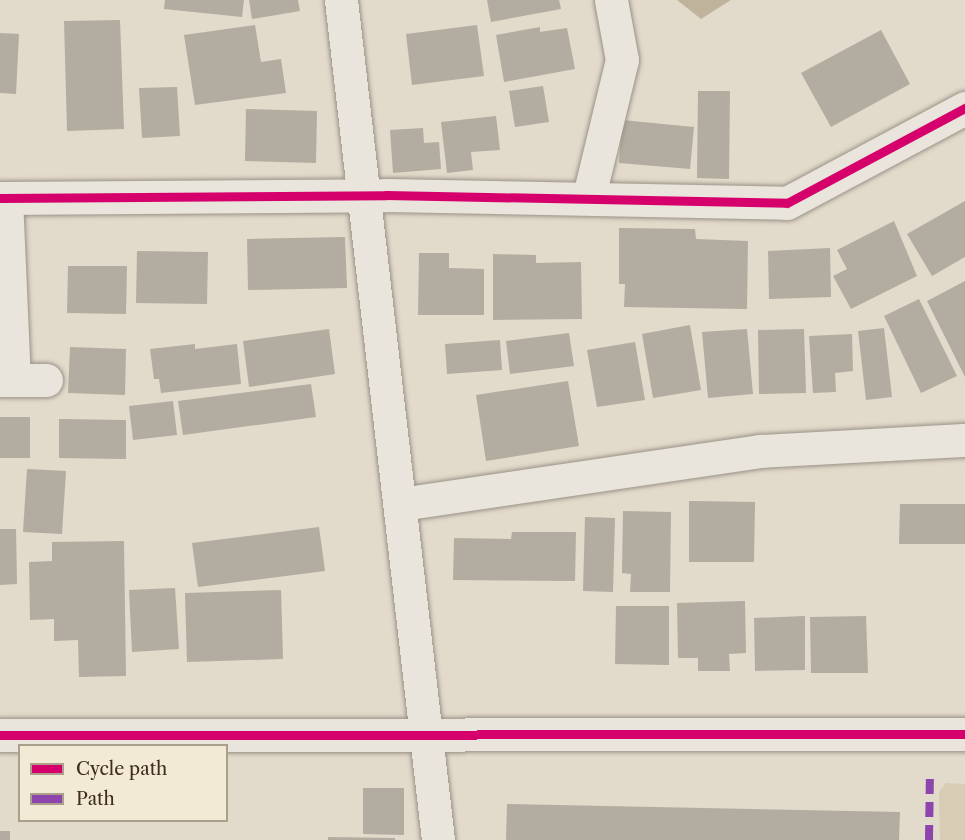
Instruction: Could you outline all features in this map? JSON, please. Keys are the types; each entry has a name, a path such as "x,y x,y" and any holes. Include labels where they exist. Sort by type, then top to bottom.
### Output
{"street":[{"path":"341,0 400,504 424,737 438,840"},
{"path":"589,196 622,60 611,0"},
{"path":"46,380 7,380 3,198 589,196 787,203 965,108"},
{"path":"400,504 760,451 965,440"},
{"path":"0,735 424,737 965,734"}],"shaded area":[{"path":"677,0 731,0 701,19"},
{"path":"946,783 965,784 965,840 940,840 939,792"}],"building":[{"path":"165,0 244,0 242,17 164,9"},
{"path":"249,0 298,0 300,11 252,19"},
{"path":"487,0 559,0 561,9 491,22"},
{"path":"120,20 124,129 67,131 64,21"},
{"path":"255,25 261,62 281,59 286,93 195,105 184,35"},
{"path":"477,25 484,76 412,85 406,34"},
{"path":"540,27 540,32 567,28 575,69 504,82 496,35"},
{"path":"881,30 910,84 831,127 801,73"},
{"path":"0,33 19,34 16,94 0,93"},
{"path":"543,86 549,122 515,127 509,91"},
{"path":"177,87 180,136 142,138 139,88"},
{"path":"698,91 730,91 729,179 697,178"},
{"path":"246,109 317,111 316,163 245,161"},
{"path":"496,116 500,150 471,152 473,170 447,173 441,122"},
{"path":"622,120 694,127 690,169 619,163"},
{"path":"423,128 424,143 439,142 441,169 393,173 390,130"},
{"path":"965,201 965,257 932,276 907,234"},
{"path":"894,221 917,276 851,309 833,276 847,269 837,250"},
{"path":"619,228 695,229 696,239 748,241 747,309 624,307 625,284 619,284"},
{"path":"345,237 347,288 248,290 247,239"},
{"path":"830,248 831,297 769,299 768,251"},
{"path":"137,251 208,252 207,304 136,303"},
{"path":"419,253 449,253 449,268 484,269 484,315 418,315"},
{"path":"493,254 536,255 536,263 581,262 582,319 493,320"},
{"path":"68,266 127,266 126,314 67,313"},
{"path":"965,281 965,377 927,301"},
{"path":"919,299 957,376 921,393 884,316"},
{"path":"690,325 701,390 653,398 642,334"},
{"path":"884,328 892,397 866,400 858,331"},
{"path":"329,329 335,374 249,387 243,341"},
{"path":"747,329 753,394 708,398 702,332"},
{"path":"804,329 806,393 759,394 758,330"},
{"path":"569,333 574,366 510,374 506,341"},
{"path":"852,334 853,371 835,373 836,392 813,393 809,336"},
{"path":"500,340 502,370 447,374 445,344"},
{"path":"635,342 645,400 597,407 587,350"},
{"path":"195,344 195,349 237,344 241,384 161,393 159,379 154,379 150,349"},
{"path":"70,347 126,349 125,395 68,393"},
{"path":"568,381 579,446 486,461 476,395"},
{"path":"311,384 316,417 183,435 178,401"},
{"path":"173,401 177,435 133,440 129,406"},
{"path":"0,417 30,417 30,458 0,458"},
{"path":"59,419 126,420 126,459 59,458"},
{"path":"27,469 66,471 62,534 23,532"},
{"path":"689,501 755,502 754,562 689,562"},
{"path":"900,504 965,504 965,544 899,544"},
{"path":"623,511 671,512 670,592 630,592 631,574 622,573"},
{"path":"585,517 615,518 613,592 583,591"},
{"path":"319,527 325,571 198,587 192,543"},
{"path":"0,529 16,529 17,584 0,585"},
{"path":"512,532 576,532 575,581 453,580 454,538 511,539"},
{"path":"124,541 126,676 79,677 78,640 54,641 54,619 30,620 29,562 52,561 52,542"},
{"path":"175,588 179,649 132,652 129,590"},
{"path":"281,590 283,659 187,662 185,593"},
{"path":"745,601 746,653 729,654 730,671 698,671 698,658 678,658 677,603"},
{"path":"616,606 669,606 669,665 615,664"},
{"path":"805,616 805,670 755,671 754,618"},
{"path":"866,616 868,673 811,673 810,617"},
{"path":"363,788 404,788 404,835 363,834"},
{"path":"507,804 900,812 899,840 506,840"},
{"path":"0,831 10,831 10,840 0,840"},
{"path":"328,837 395,838 395,840 328,840"}],"marked path":[{"path":"929,840 930,771"}],"cycle path":[{"path":"0,198 386,195 787,203 965,108"},
{"path":"0,735 965,734"}]}
